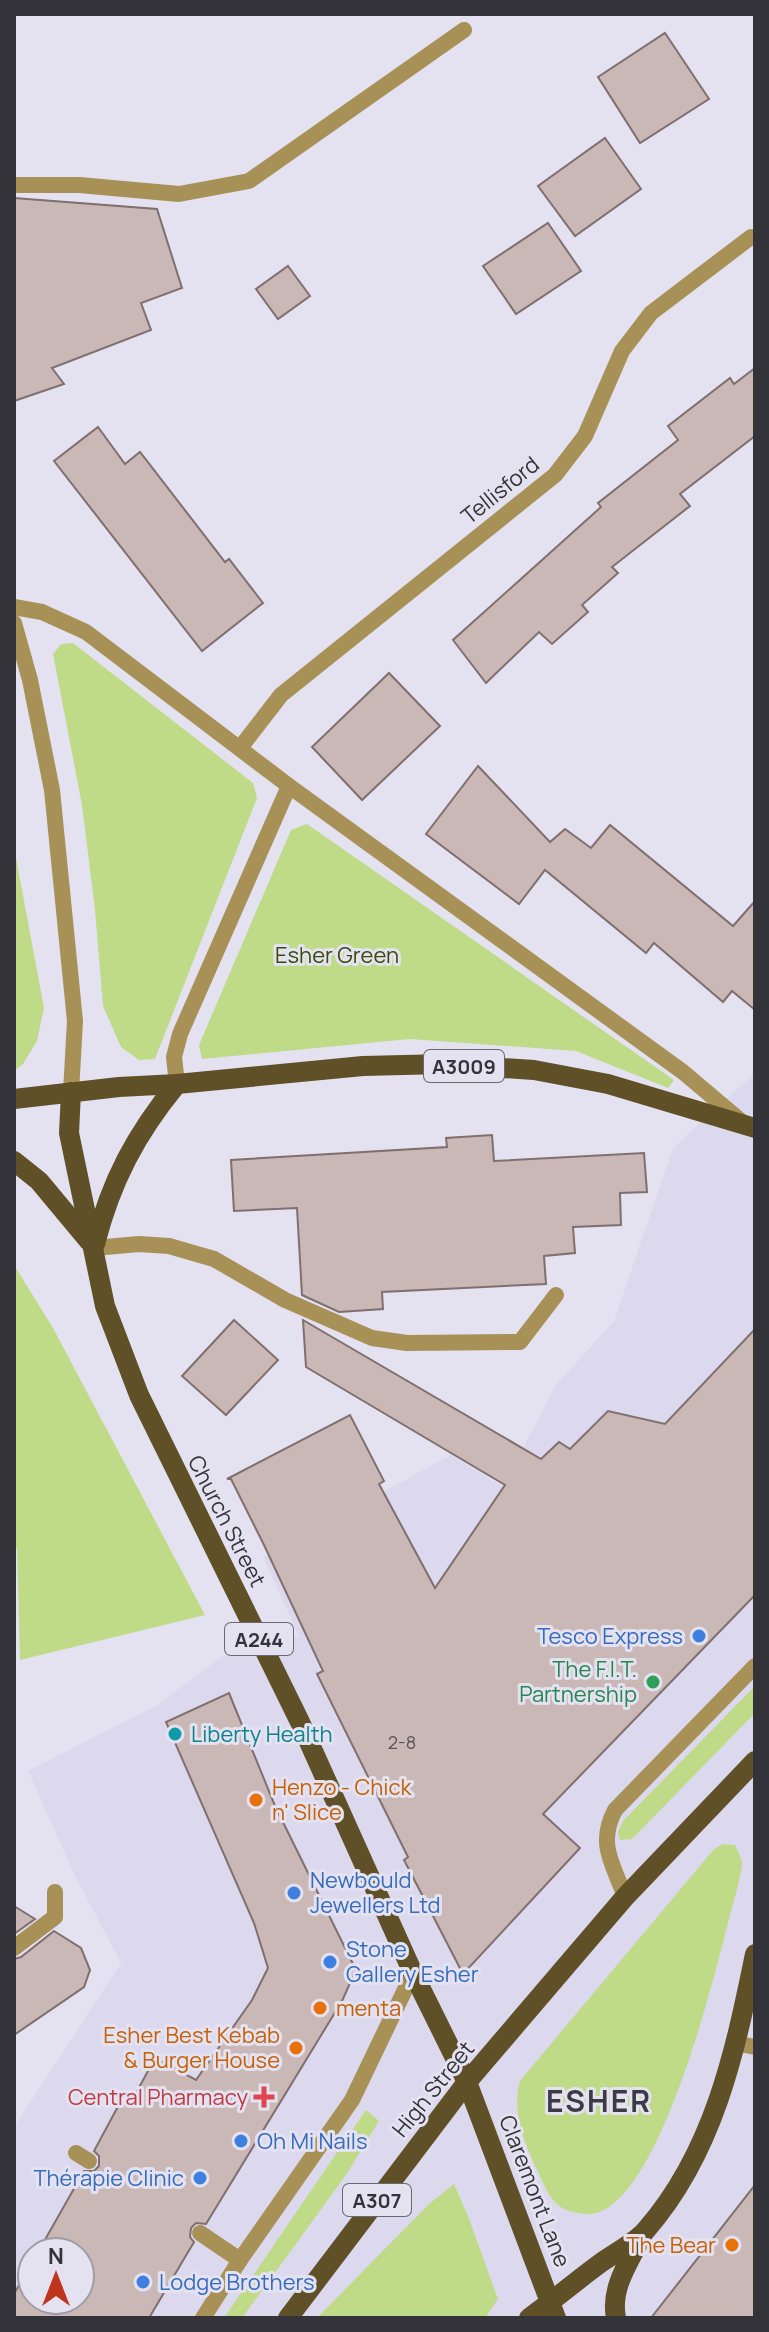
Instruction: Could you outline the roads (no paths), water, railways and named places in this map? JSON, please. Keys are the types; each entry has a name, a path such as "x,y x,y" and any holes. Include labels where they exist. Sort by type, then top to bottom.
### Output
{"main road":[{"name":"A3009","path":"71,1092 363,1066 444,1064 534,1070 608,1084 750,1126"},
{"path":"94,1248 119,1170 155,1112 177,1084"},
{"path":"14,1099 71,1092"},
{"name":"Church Street","path":"71,1092 69,1133 105,1306 151,1423 300,1722 413,1973 467,2082"},
{"name":"A244","path":"14,1161 39,1181 94,1248"},
{"name":"High Street","path":"288,2318 467,2082 625,1897 755,1761"},
{"path":"529,2318 554,2310 644,2232 668,2202 699,2152 745,2045 755,1954"},
{"name":"Claremont Lane","path":"467,2082 554,2310"},
{"path":"616,2318 618,2283 644,2232"}],"street":[{"path":"14,185 79,185 179,194 249,181 464,30"},
{"name":"Tellisford","path":"240,748 281,695 555,475 585,436 622,351 651,313 751,237"},
{"path":"14,607 42,612 86,632 289,786 683,1072 750,1126"},
{"path":"14,623 30,680 52,790 75,1021 71,1092"},
{"path":"177,1084 174,1057 180,1034 289,786"},
{"path":"94,1248 139,1244 169,1246 214,1259 285,1300 372,1338 407,1343 520,1342 556,1295"},
{"path":"625,1897 605,1844 606,1826 615,1810 755,1666"},
{"path":"14,1948 55,1917 55,1892"},
{"path":"203,2318 352,2100 413,1973"},
{"path":"200,2233 240,2260"}],"place":[{"name":"Tesco Express","path":"699,1636"},
{"name":"The F.I.T. Partnership","path":"653,1682"},
{"name":"Liberty Health","path":"175,1734"},
{"name":"Henzo - Chick n' Slice","path":"256,1800"},
{"name":"Newbould Jewellers Ltd","path":"294,1893"},
{"name":"Stone Gallery Esher","path":"330,1962"},
{"name":"menta","path":"320,2008"},
{"name":"Esher Best Kebab & Burger House","path":"296,2048"},
{"name":"Central Pharmacy","path":"264,2097"},
{"name":"Oh Mi Nails","path":"241,2141"},
{"name":"Thérapie Clinic","path":"200,2178"},
{"name":"The Bear","path":"732,2245"},
{"name":"Lodge Brothers","path":"143,2282"}],"district":[{"name":"ESHER","path":"599,2100"}],"park label":[{"name":"Esher Green","path":"337,955"}]}
